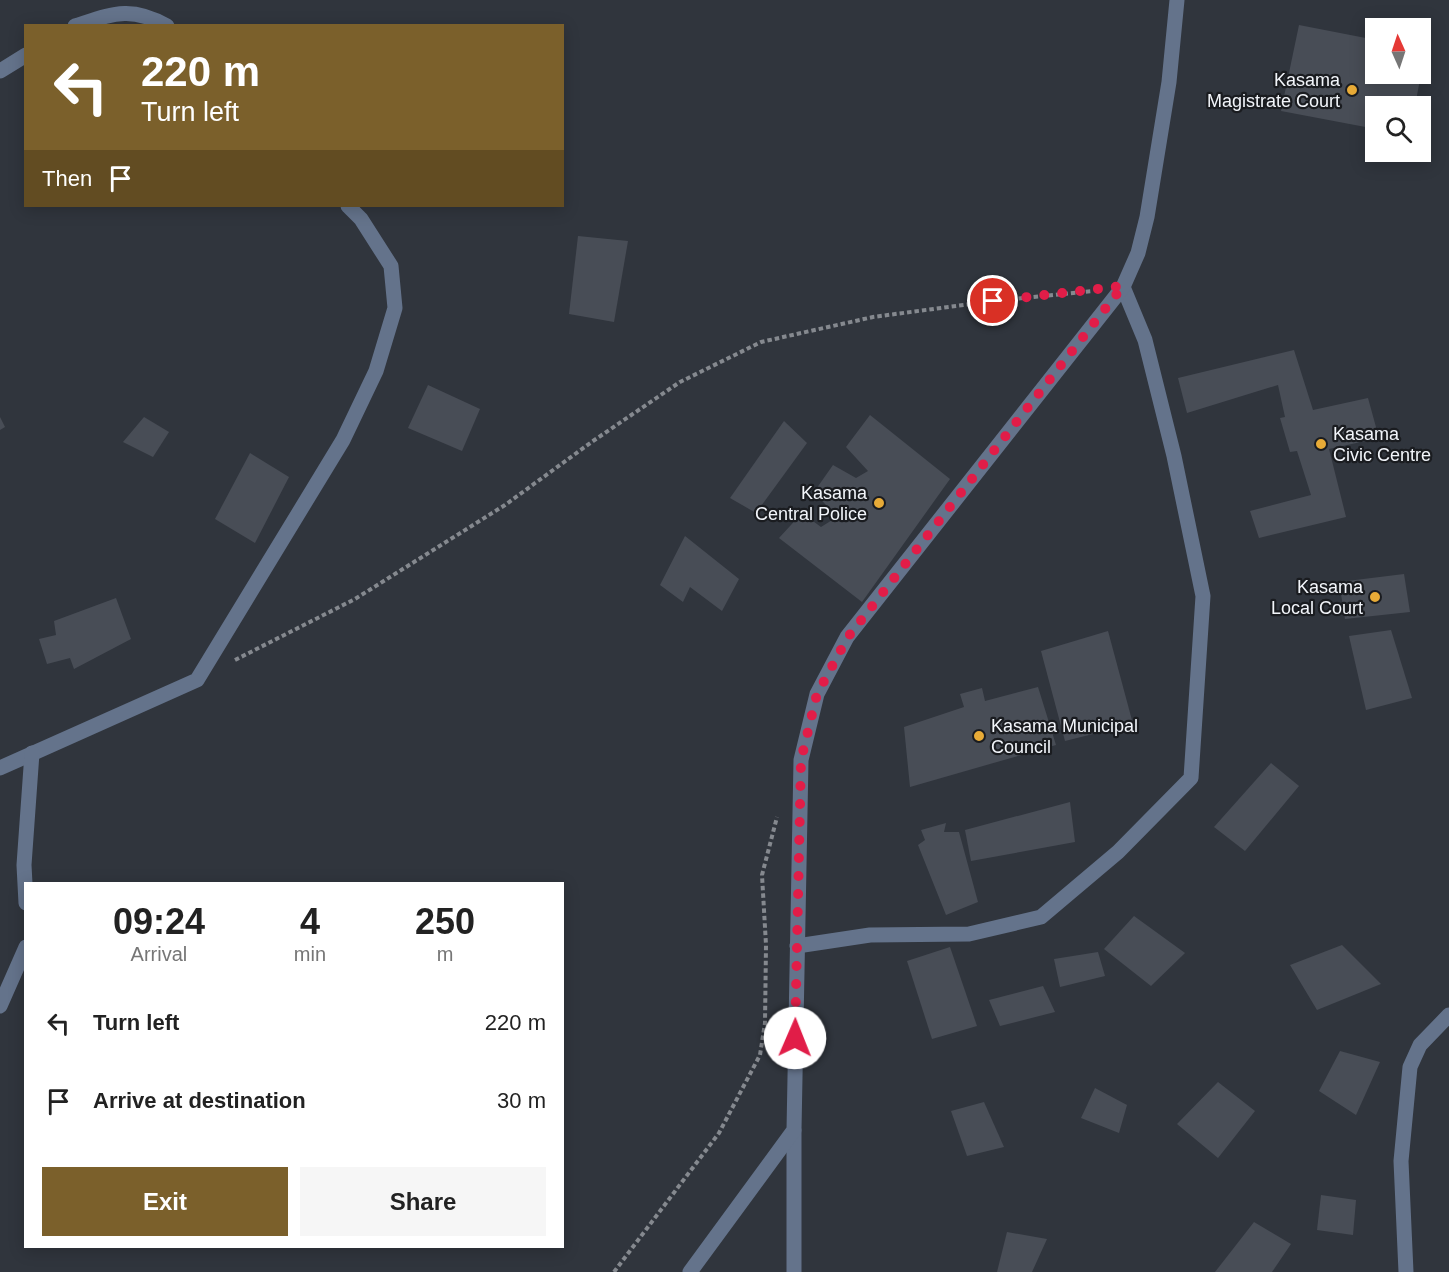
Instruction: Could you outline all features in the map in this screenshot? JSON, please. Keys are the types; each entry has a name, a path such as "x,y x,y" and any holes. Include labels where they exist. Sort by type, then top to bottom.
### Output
{"street":[{"path":"794,1272 796,946 801,760 817,694 848,637 1123,286 1138,253 1147,217 1169,82 1177,0"},
{"path":"81,24 119,12 152,17 164,24"},
{"path":"0,71 24,56"},
{"path":"0,768 197,680 343,440 376,371 395,308 391,266 361,219 349,207"},
{"path":"796,946 870,935 969,934 1041,917 1118,852 1191,778 1203,596 1174,456 1145,340 1123,286"},
{"path":"25,882 24,865 32,753"},
{"path":"0,1006 24,952"},
{"path":"1406,1272 1401,1161 1410,1067 1420,1045 1449,1015"},
{"path":"690,1272 794,1130"}],"path":[{"path":"228,663 355,599 504,505 592,441 680,382 760,342 873,317 1123,286"},
{"path":"614,1272 719,1133 760,1055 765,1023 766,945 762,875 779,812"}],"building":[{"name":"Kasama Magistrate Court","path":"1299,25 1365,38 1365,84 1419,84 1417,96 1365,96 1365,127 1281,111"},
{"path":"578,236 628,241 614,322 569,314"},
{"name":"Kasama Civic Centre","path":"1294,350 1313,410 1368,398 1379,438 1329,449 1346,517 1259,538 1250,511 1311,495 1297,451 1290,452 1280,418 1285,417 1278,385 1187,413 1178,378"},
{"path":"428,385 480,409 462,451 408,428"},
{"name":"Kasama Central Police","path":"870,415 950,479 862,602 779,538 802,513 821,527 837,517 814,492 833,465 856,478 868,471 846,447"},
{"path":"0,417 5,427 0,430"},
{"path":"144,417 169,432 153,457 123,442"},
{"path":"784,421 807,443 756,513 730,498"},
{"path":"250,453 289,477 255,543 215,519"},
{"path":"685,536 739,579 722,611 690,587 683,602 660,585"},
{"name":"Kasama Local Court","path":"1404,574 1410,612 1345,619 1339,582"},
{"path":"116,598 131,639 74,669 70,658 47,664 39,639 56,635 54,621"},
{"path":"1391,630 1412,698 1366,710 1349,636"},
{"path":"1108,631 1133,724 1065,741 1041,651"},
{"name":"Kasama Municipal Council","path":"1038,687 1056,745 910,787 904,727 964,707 960,694 982,688 985,701"},
{"path":"1271,763 1299,786 1245,851 1214,827"},
{"path":"1070,802 1075,842 971,861 965,830"},
{"path":"946,823 944,832 959,832 978,902 946,915 918,845 925,840 921,830"},
{"path":"1134,916 1185,953 1151,986 1104,949"},
{"path":"1342,945 1381,984 1317,1010 1290,965"},
{"path":"950,947 977,1026 932,1039 907,961"},
{"path":"1098,952 1105,976 1060,987 1054,959"},
{"path":"1043,986 1055,1012 1000,1026 989,1000"},
{"path":"1340,1051 1380,1062 1356,1115 1319,1091"},
{"path":"1218,1082 1255,1111 1218,1158 1177,1124"},
{"path":"1095,1088 1127,1105 1119,1133 1081,1118"},
{"path":"984,1102 1004,1147 967,1156 951,1111"},
{"path":"1321,1195 1356,1200 1353,1235 1317,1230"},
{"path":"1254,1222 1291,1244 1272,1272 1215,1272"},
{"path":"1007,1232 1047,1239 1032,1272 997,1272"}],"place":[{"name":"Kasama Magistrate Court","path":"1352,90"},
{"name":"Kasama Civic Centre","path":"1321,444"},
{"name":"Kasama Central Police","path":"879,503"},
{"name":"Kasama Local Court","path":"1375,597"},
{"name":"Kasama Municipal Council","path":"979,736"}],"route":[{"path":"795,1038 801,760 817,694 848,637 1123,286 993,301"}]}
